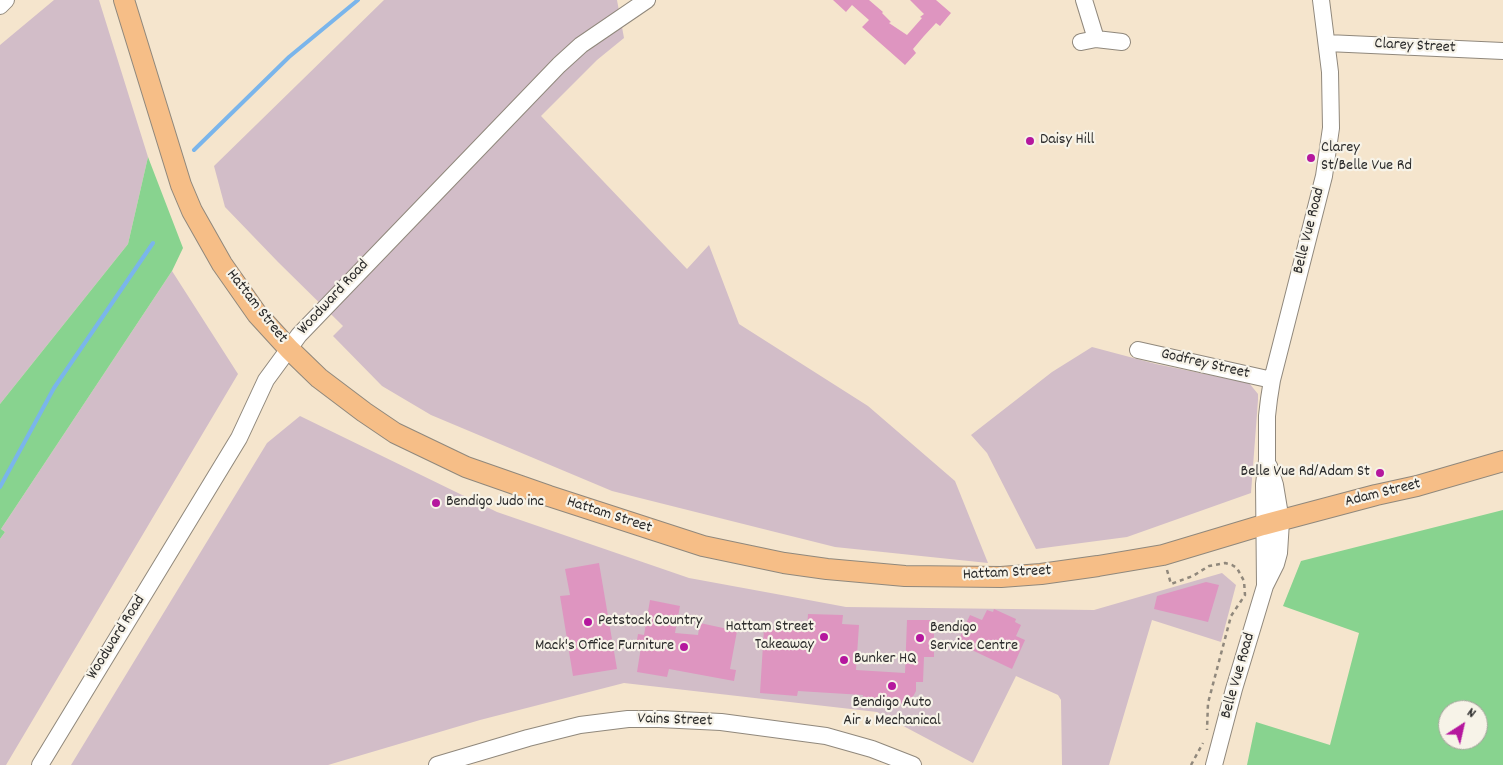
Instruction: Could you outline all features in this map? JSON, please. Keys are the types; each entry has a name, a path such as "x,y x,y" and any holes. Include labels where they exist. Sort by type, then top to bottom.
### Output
{"main road":[{"name":"Hattam Street","path":"124,0 181,185 192,211 237,286 257,314 288,349 319,378 364,412 396,433 466,467 694,543 749,557 869,574 971,578 1041,574 1163,554 1272,523"},
{"name":"Adam Street","path":"1272,523 1417,486 1503,461"}],"street":[{"path":"0,6 6,0"},
{"name":"Woodward Road","path":"40,765 204,498 244,429 266,380 288,349 316,316 559,64 581,45 647,0"},
{"path":"1084,0 1088,40 1122,42"},
{"name":"Belle Vue Road","path":"1214,765 1265,586 1276,564 1280,544 1272,523 1275,484 1267,460 1267,416 1272,380 1328,155 1331,101 1327,43 1321,0"},
{"name":"Clarey Street","path":"1327,43 1503,51"},
{"name":"Godfrey Street","path":"1138,350 1272,380"},
{"name":"Vains Street","path":"436,765 580,725 628,719 721,722 826,736 872,749 913,765"}],"path":[{"path":"1163,554 1171,584 1193,576 1209,566 1225,563 1237,568 1244,581 1245,595 1231,616 1208,703 1206,734"},
{"path":"1191,765 1199,753 1204,740"}],"shaded area":[{"path":"54,0 99,0 148,157 128,244 0,404 0,45"},
{"path":"384,0 617,0 624,38 597,60 541,116 687,269 709,245 739,324 868,406 955,481 988,563 835,547 612,491 431,415 382,386 333,336 343,326 225,207 214,166"},
{"path":"172,271 238,374 6,765 0,765 0,539 5,532 1,529"},
{"path":"1092,347 1156,364 1249,383 1258,394 1251,493 1127,537 1036,549 987,453 971,435 1052,372"},
{"path":"300,416 497,512 689,578 846,607 1094,610 1222,573 1236,585 1221,642 1152,620 1109,765 1062,765 1061,700 1058,695 1016,676 973,763 877,712 624,683 480,720 328,765 71,765 267,443"}],"green space":[{"path":"148,157 183,248 172,271 1,529 5,532 0,539 0,404 128,244"},
{"path":"1503,510 1503,765 1247,765 1256,722 1330,745 1359,633 1283,606 1301,561"}],"building":[{"path":"833,0 869,0 883,12 891,22 889,23 907,35 924,14 910,0 936,0 951,13 940,26 936,23 924,36 913,49 916,53 905,65 862,27 869,20 852,5 846,12"},
{"path":"599,563 617,669 573,676 560,596 570,595 565,569"},
{"path":"1206,582 1219,585 1208,622 1154,609 1157,596"},
{"path":"650,600 680,606 675,633 698,635 700,623 737,631 730,669 736,670 734,681 669,669 667,677 637,672 641,647 636,646 638,634 644,635"},
{"path":"994,609 1016,619 1015,622 1021,625 1016,636 1025,640 1012,669 957,643 970,615 982,620 987,610 993,612"},
{"path":"808,614 843,615 842,624 859,625 856,670 905,673 907,620 934,620 934,657 924,657 923,682 916,682 916,691 909,704 862,702 863,695 798,691 797,696 760,693 764,629 807,631"}],"waterway":[{"path":"194,150 289,57 358,0"},
{"path":"0,487 54,388 153,243"}],"place":[{"name":"Daisy Hill","path":"1030,141"},
{"name":"Clarey St/Belle Vue Rd","path":"1311,158"},
{"name":"Belle Vue Rd/Adam St","path":"1380,473"},
{"name":"Bendigo Judo inc","path":"436,503"},
{"name":"Petstock Country","path":"588,622"},
{"name":"Hattam Street Takeaway","path":"824,637"},
{"name":"Bendigo Service Centre","path":"920,638"},
{"name":"Mack's Office Furniture","path":"684,647"},
{"name":"Bunker HQ","path":"844,660"},
{"name":"Bendigo Auto Air & Mechanical","path":"892,686"}]}
